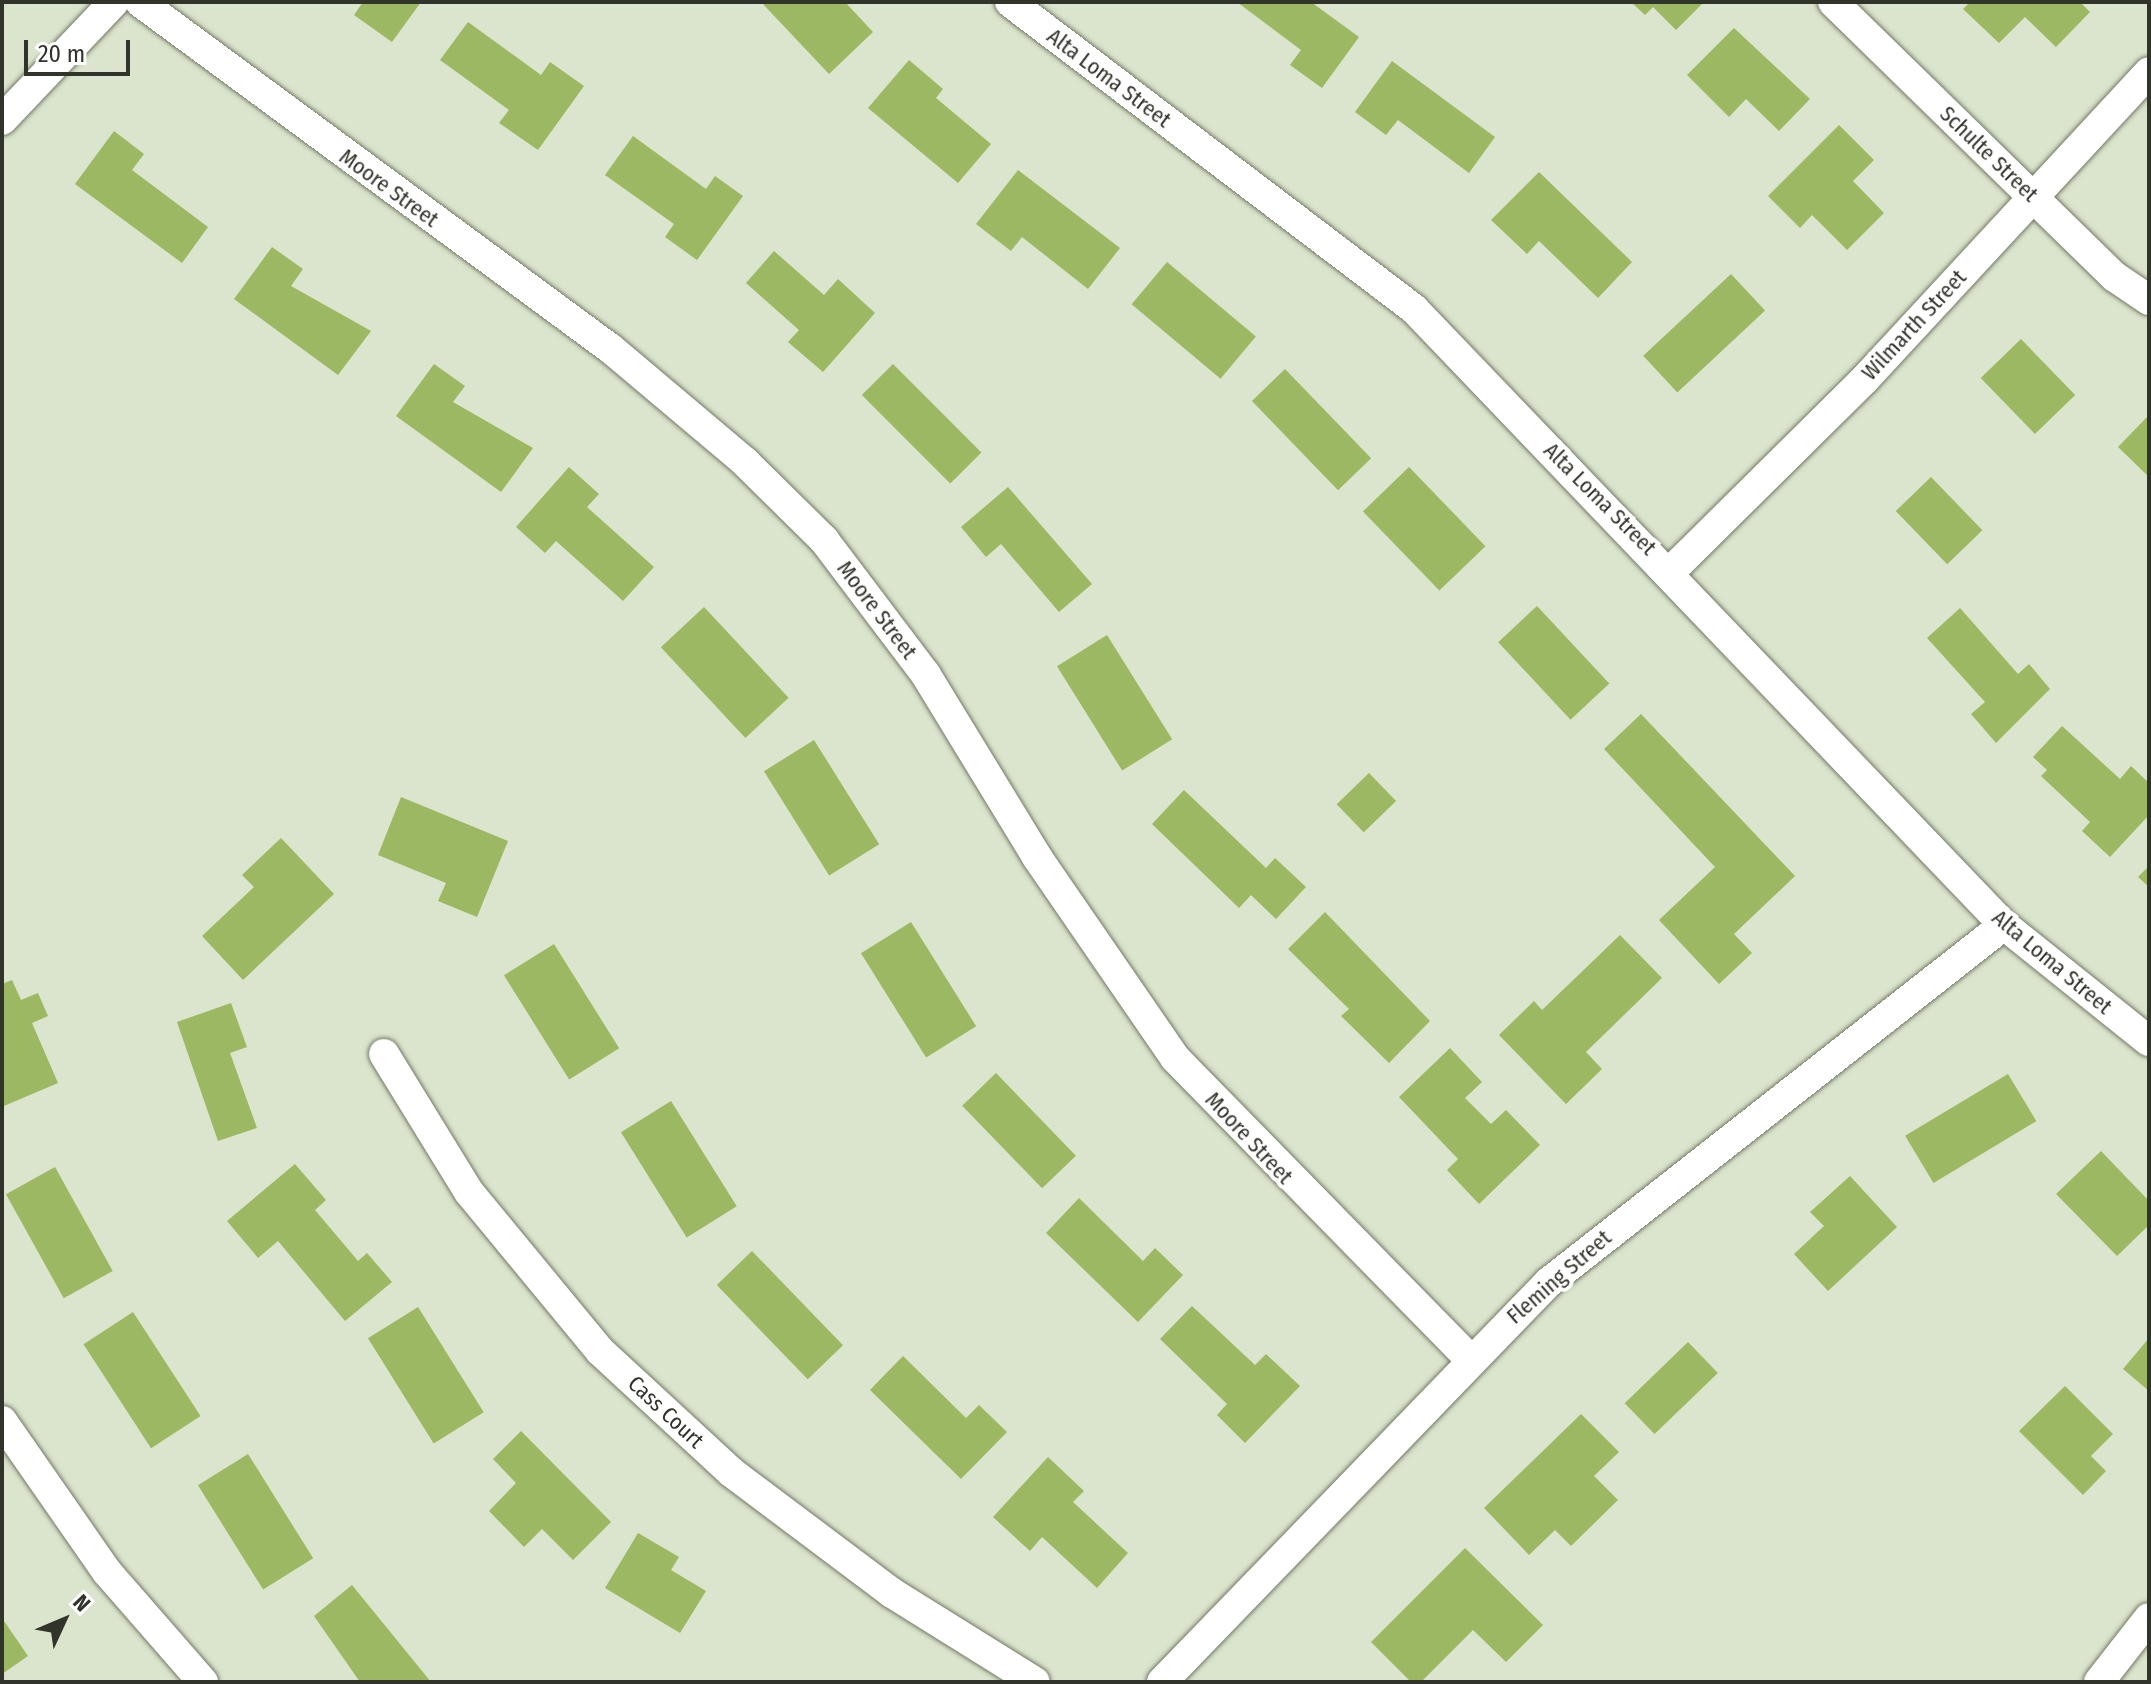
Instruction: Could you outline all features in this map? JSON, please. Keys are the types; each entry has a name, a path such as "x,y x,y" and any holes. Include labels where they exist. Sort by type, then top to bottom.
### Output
{"street":[{"path":"2,120 114,2"},
{"name":"Moore Street","path":"140,2 611,349 824,540 926,675 1046,870 1175,1058 1280,1173 1469,1358"},
{"name":"Alta Loma Street","path":"1010,2 1414,309 1671,571 1834,754 2004,925 2149,1041"},
{"name":"Schulte Street","path":"1833,2 2115,277 2149,300"},
{"name":"Wilmarth Street","path":"1671,571 1865,379 2149,72"},
{"name":"Fleming Street","path":"1162,1682 1469,1358 1673,1179 2004,925"},
{"name":"Cass Court","path":"384,1054 469,1192 600,1351 731,1472 892,1593 1035,1682"},
{"path":"2,1421 107,1572 203,1682"},
{"path":"2099,1682 2149,1618"}],"building":[{"path":"363,2 421,2 392,42 354,15"},
{"path":"761,2 845,2 873,32 829,74"},
{"path":"1237,2 1311,2 1359,37 1322,88 1290,65 1301,50"},
{"path":"1631,2 1704,2 1676,30 1653,7 1645,15"},
{"path":"1970,2 2080,2 2090,12 2056,47 2025,17 1999,43 1963,9"},
{"path":"468,22 541,75 550,62 584,86 538,150 499,123 509,110 440,60"},
{"path":"1734,28 1810,99 1779,131 1746,99 1729,117 1687,75"},
{"path":"909,60 943,89 936,98 991,144 958,183 868,108"},
{"path":"1392,61 1495,137 1469,173 1398,120 1386,135 1355,112"},
{"path":"1839,125 1874,160 1853,181 1884,213 1847,250 1812,215 1800,228 1768,196"},
{"path":"114,131 144,154 132,170 208,227 182,263 75,184"},
{"path":"633,136 706,189 715,176 743,196 697,260 665,237 674,224 605,175"},
{"path":"1018,170 1120,248 1088,289 1022,237 1011,251 976,224"},
{"path":"1539,172 1632,262 1598,298 1539,241 1527,254 1491,220"},
{"path":"272,247 303,269 291,286 371,331 338,375 234,299"},
{"path":"774,251 824,295 838,279 875,313 823,372 788,342 799,330 746,283"},
{"path":"1167,262 1256,337 1221,379 1132,304"},
{"path":"1731,274 1765,311 1677,392 1643,356"},
{"path":"2021,339 2075,395 2035,434 1981,378"},
{"path":"434,364 465,386 453,402 533,448 501,492 396,416"},
{"path":"893,364 981,452 950,484 862,395"},
{"path":"1285,369 1371,458 1338,490 1252,401"},
{"path":"2149,415 2149,477 2118,447"},
{"path":"569,467 599,494 587,507 654,567 623,601 556,541 545,553 516,527"},
{"path":"1409,467 1485,546 1439,591 1363,511"},
{"path":"1931,477 1982,530 1947,564 1896,511"},
{"path":"1008,487 1092,584 1059,612 1001,544 986,557 961,527"},
{"path":"1537,606 1609,684 1571,720 1498,642"},
{"path":"704,607 789,698 745,738 661,647"},
{"path":"1960,608 2018,674 2029,664 2050,689 1996,743 1971,714 1985,702 1927,638"},
{"path":"1107,635 1172,739 1122,771 1057,666"},
{"path":"1641,714 1795,876 1734,934 1752,953 1719,984 1659,920 1715,867 1604,749"},
{"path":"2062,726 2120,779 2131,766 2149,783 2149,815 2110,857 2082,831 2090,822 2041,776 2047,770 2033,757"},
{"path":"814,740 879,844 829,876 764,771"},
{"path":"1369,773 1396,801 1364,832 1337,804"},
{"path":"1184,790 1266,868 1275,858 1306,887 1276,919 1251,895 1239,908 1152,824"},
{"path":"401,797 508,841 477,917 438,901 446,883 378,855"},
{"path":"281,838 334,894 243,980 202,936 254,887 242,875"},
{"path":"2149,866 2149,887 2138,877"},
{"path":"1325,912 1430,1021 1389,1063 1341,1016 1349,1009 1288,949"},
{"path":"911,922 976,1026 926,1058 861,953"},
{"path":"1620,935 1662,978 1586,1052 1602,1069 1566,1104 1499,1035 1534,1001 1542,1010"},
{"path":"554,944 619,1048 569,1080 504,975"},
{"path":"12,980 21,1000 38,993 48,1016 32,1023 58,1083 4,1106 2,984"},
{"path":"231,1003 247,1047 230,1053 257,1128 218,1141 177,1022"},
{"path":"1450,1048 1482,1082 1465,1098 1491,1124 1506,1110 1540,1145 1479,1204 1447,1170 1458,1159 1399,1097"},
{"path":"996,1073 1076,1156 1042,1188 962,1106"},
{"path":"2008,1074 2036,1121 1933,1183 1905,1136"},
{"path":"671,1101 737,1206 687,1237 621,1132"},
{"path":"2101,1151 2149,1201 2149,1225 2117,1256 2056,1194"},
{"path":"295,1164 326,1200 315,1210 358,1261 367,1253 392,1282 345,1321 278,1241 258,1258 227,1221"},
{"path":"55,1167 113,1271 64,1298 6,1194"},
{"path":"1850,1176 1897,1227 1828,1291 1794,1254 1824,1226 1810,1212"},
{"path":"1079,1198 1143,1261 1155,1248 1183,1275 1138,1322 1046,1233"},
{"path":"752,1251 843,1345 808,1379 717,1285"},
{"path":"1192,1306 1255,1365 1266,1354 1300,1386 1245,1443 1217,1415 1227,1404 1160,1339"},
{"path":"418,1307 484,1412 434,1443 368,1338"},
{"path":"133,1312 201,1416 151,1448 84,1344"},
{"path":"2149,1338 2149,1391 2123,1369"},
{"path":"1688,1342 1718,1373 1655,1434 1625,1403"},
{"path":"903,1356 966,1418 979,1405 1007,1432 961,1479 870,1390"},
{"path":"2065,1386 2113,1434 2091,1456 2106,1471 2083,1495 2019,1431"},
{"path":"1581,1414 1619,1452 1594,1476 1618,1500 1571,1546 1555,1530 1529,1555 1484,1508"},
{"path":"521,1431 611,1522 573,1560 542,1529 524,1547 489,1511 516,1483 493,1459"},
{"path":"248,1454 313,1558 263,1590 198,1485"},
{"path":"1048,1457 1084,1491 1073,1502 1128,1553 1097,1588 1042,1537 1030,1551 993,1517"},
{"path":"638,1533 679,1557 671,1570 706,1591 680,1633 605,1588"},
{"path":"1465,1548 1543,1625 1506,1662 1473,1630 1421,1682 1411,1682 1371,1642"},
{"path":"352,1585 431,1682 360,1682 314,1616"},
{"path":"2,1618 28,1656 2,1674"}]}
